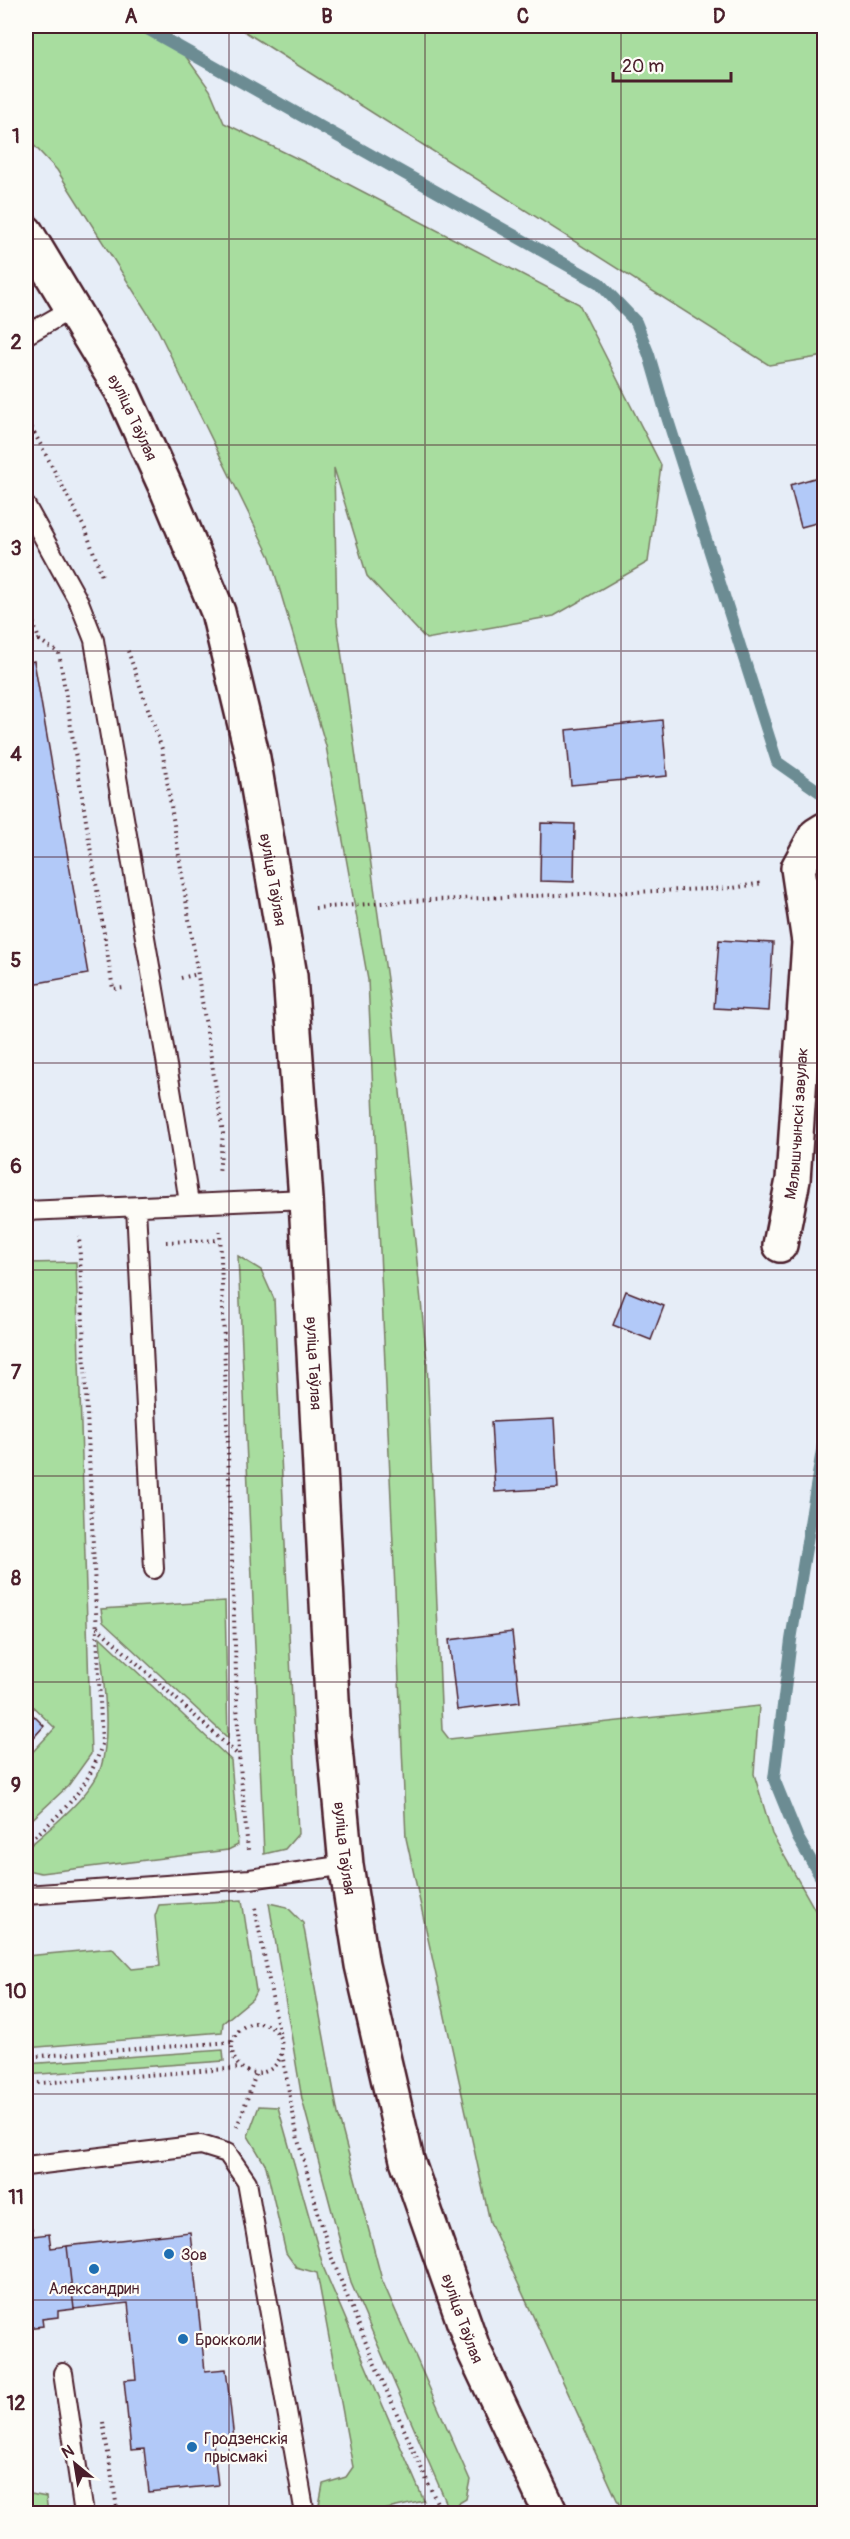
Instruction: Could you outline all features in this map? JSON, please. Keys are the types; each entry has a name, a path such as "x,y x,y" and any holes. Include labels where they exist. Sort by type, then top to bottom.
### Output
{"street":[{"name":"вуліца Таўлая","path":"26,232 122,390 218,612 253,758 290,976 306,1199 334,1737 346,1865 362,1965 407,2160 474,2351 551,2514"},
{"name":"Малышчынскі завулак","path":"780,1245 793,1180 809,942 798,868 816,834 825,830"}],"lane":[{"path":"26,336 73,308"},
{"path":"26,506 79,602 94,640 152,985 174,1098 189,1203"},
{"path":"26,1211 306,1199"},
{"path":"136,1207 154,1569"},
{"path":"26,1895 250,1879 346,1865"},
{"path":"26,2166 201,2145 227,2153 246,2182 305,2514"},
{"path":"63,2373 84,2514"}],"path":[{"path":"26,600 39,640 59,653 113,989"},
{"path":"26,642 39,640"},
{"path":"338,908 408,900 733,888"},
{"path":"26,1844 84,1787 96,1765 102,1744 77,1209"},
{"path":"96,1627 238,1755"},
{"path":"240,2068 233,2056 232,2042 240,2029 254,2022 269,2025 280,2037 298,2140 329,2251 372,2358 442,2514"},
{"path":"26,2057 232,2042"},
{"path":"26,2084 240,2068 256,2074 272,2068 282,2054"},
{"path":"227,2153 256,2074"},
{"path":"404,2514 437,2506"}],"green space":[{"path":"26,26 164,26 210,90 224,123 325,172 579,304 661,465 648,562 554,616 426,639 367,576 334,468 337,622 393,1022 427,1361 442,1730 449,1739 759,1706 754,1774 772,1834 824,1926 824,2513 623,2513 490,2222 406,1838 368,980 326,746 270,557 157,328 57,170 26,137"},
{"path":"236,26 824,26 824,356 769,365"},
{"path":"238,1256 261,1270 274,1299 298,1834 285,1849 264,1854"},
{"path":"76,1262 91,1754 68,1786 26,1825 26,1759 55,1728 26,1700 26,1263"},
{"path":"225,1601 228,1738 103,1622 101,1609"},
{"path":"100,1637 231,1760 238,1845 228,1850 41,1873 26,1870 26,1849 79,1800 89,1789 101,1767 106,1720"},
{"path":"242,1900 256,1991 252,1999 223,2023 222,2032 26,2048 26,1956 112,1948 132,1969 160,1966 155,1916 159,1905"},
{"path":"269,1903 287,1907 303,1923 338,2114 382,2280 470,2480 466,2499 449,2509 351,2283 302,2099"},
{"path":"223,2050 224,2061 26,2075 26,2064"},
{"path":"259,2106 278,2107 324,2269 424,2501 369,2513 326,2513 319,2505 323,2484 346,2477 353,2467 317,2273 296,2267 286,2253 266,2166 248,2136"},
{"path":"26,2493 46,2497 48,2513 26,2513"}],"building":[{"path":"818,477 824,501 824,521 801,527 790,485"},
{"path":"34,661 88,974 26,985 26,663"},
{"path":"662,720 667,776 571,785 566,730"},
{"path":"541,823 575,824 574,882 540,881"},
{"path":"719,940 773,943 769,1011 714,1008"},
{"path":"626,1291 664,1306 651,1340 613,1325"},
{"path":"554,1419 558,1488 495,1492 491,1422"},
{"path":"512,1632 520,1702 457,1710 449,1640"},
{"path":"26,1708 44,1726 26,1746"},
{"path":"32,2228 33,2236 49,2234 51,2248 67,2246 74,2309 58,2311 58,2317 42,2319 43,2326 26,2328 26,2229"},
{"path":"190,2232 205,2371 226,2369 234,2439 213,2442 218,2485 149,2492 144,2449 131,2450 124,2380 136,2379 128,2303 74,2309 67,2246"}],"waterway":[{"path":"142,26 599,283 636,322 649,355 777,762 824,795"},
{"path":"824,1438 791,1640 774,1779 798,1838 824,1883"}],"place":[{"name":"Зов","path":"169,2254"},
{"name":"Александрин","path":"94,2269"},
{"name":"Брокколи","path":"183,2339"},
{"name":"Гродзенскія прысмакі","path":"192,2447"}]}
